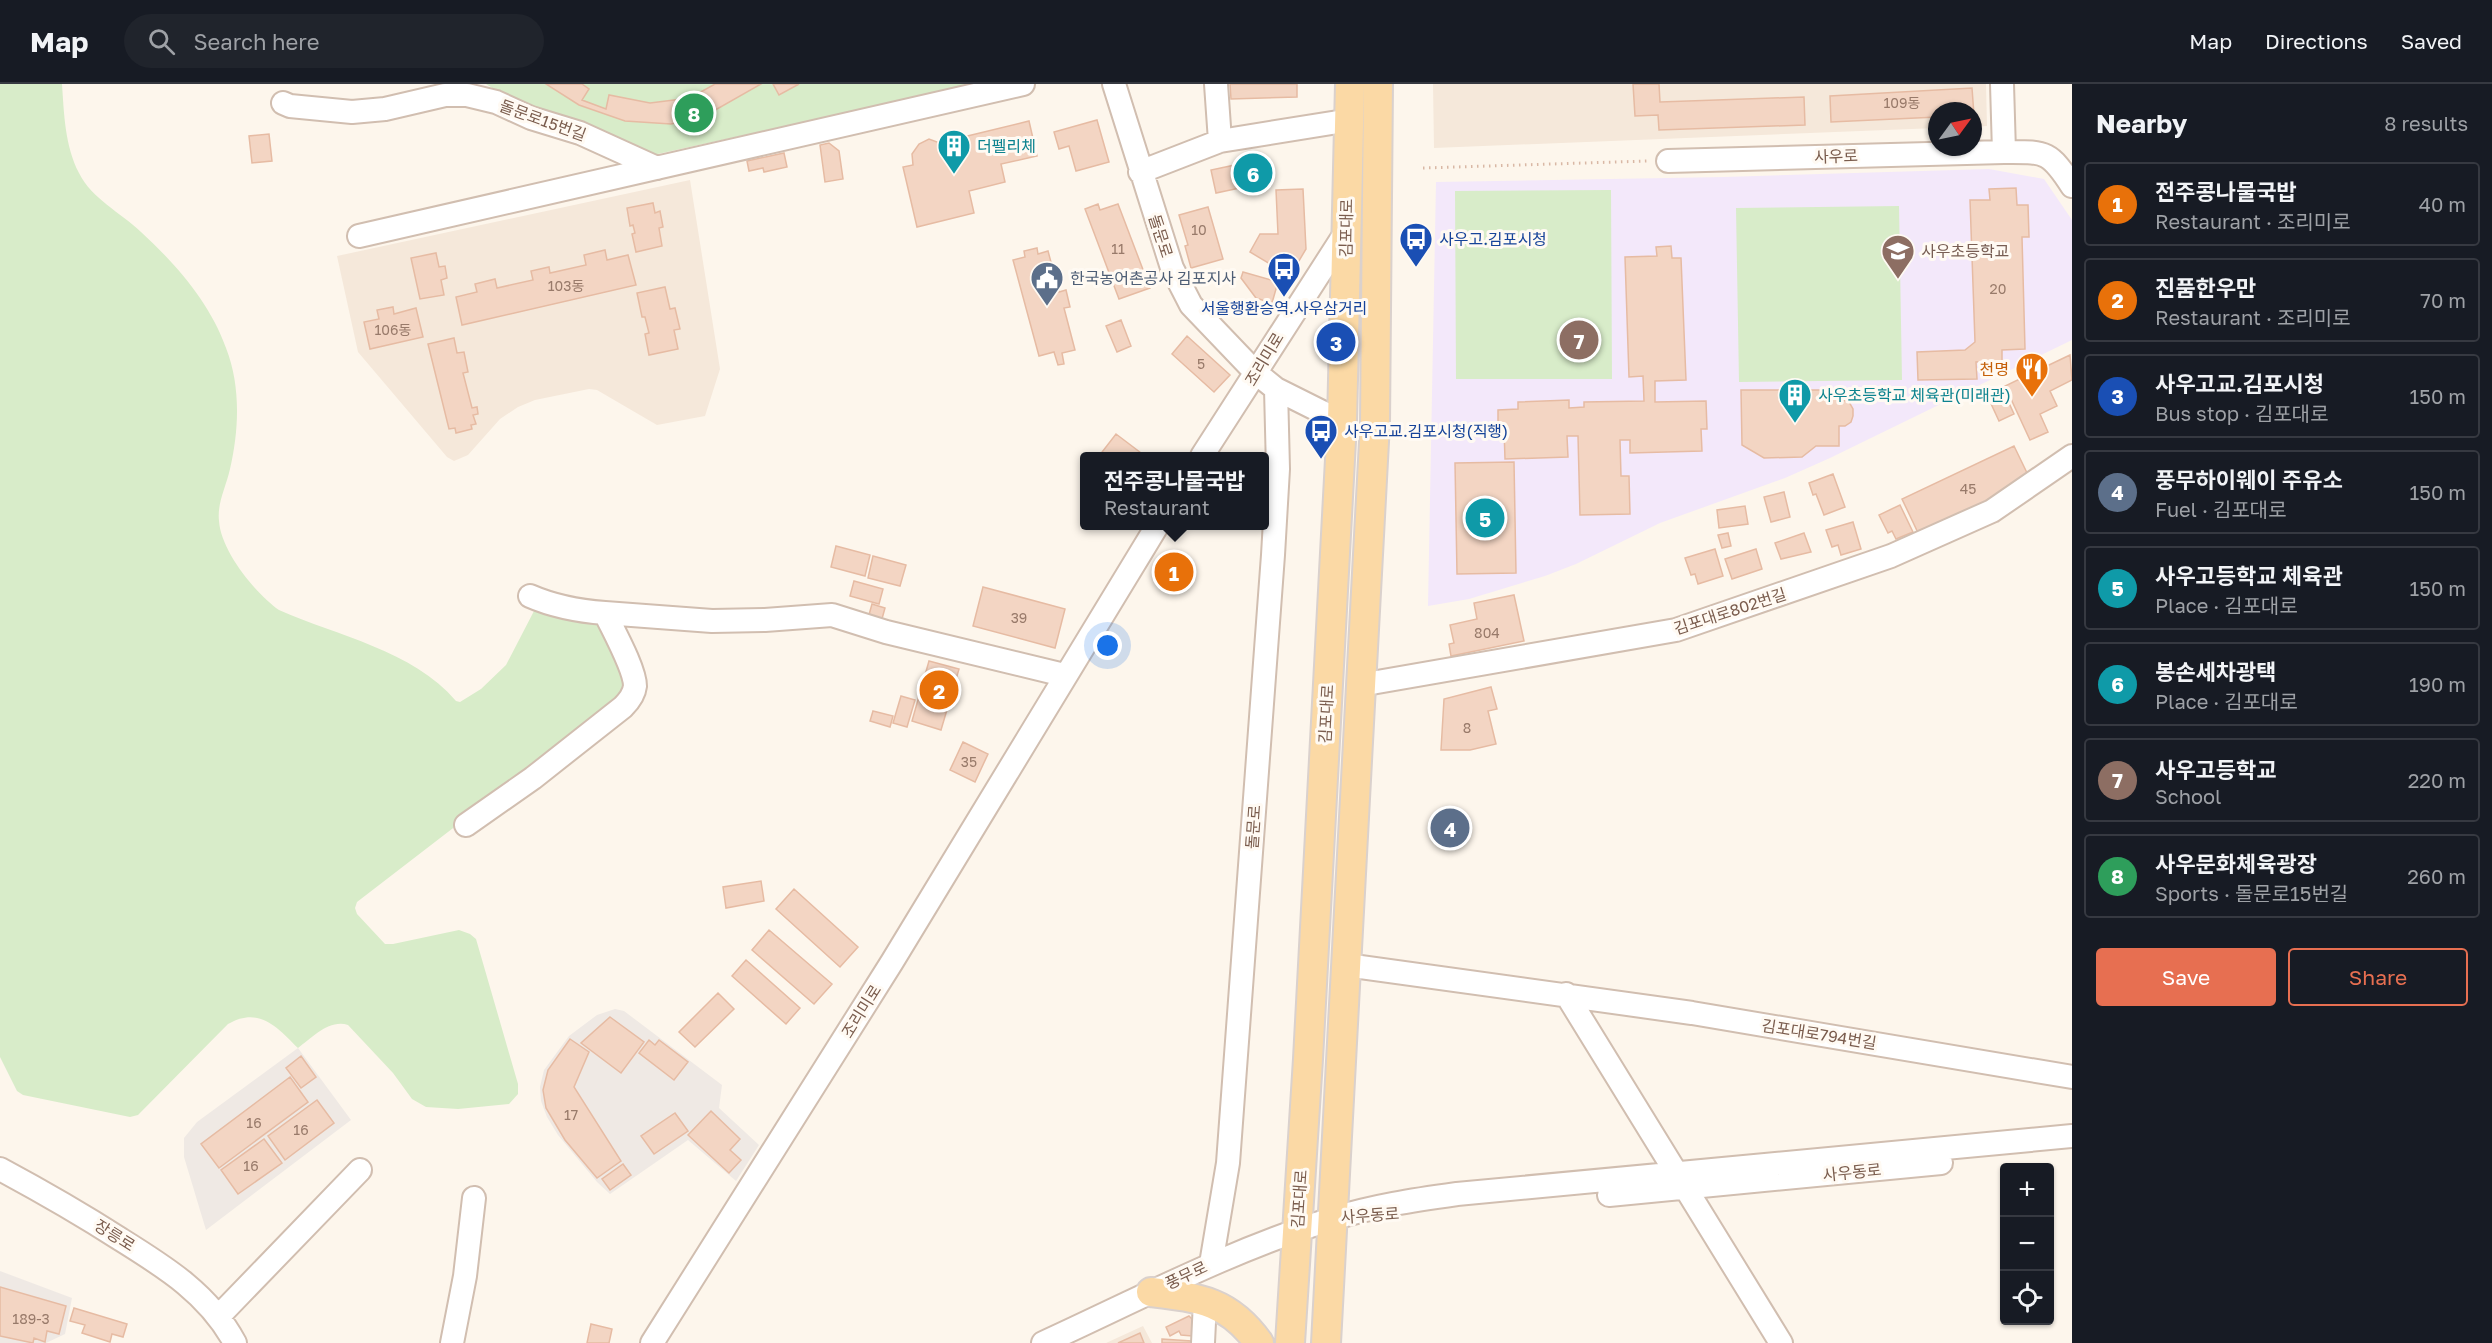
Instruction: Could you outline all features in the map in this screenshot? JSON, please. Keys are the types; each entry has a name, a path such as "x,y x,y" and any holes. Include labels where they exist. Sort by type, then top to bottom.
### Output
{"main road":[{"path":"1337,84 1346,224"},
{"name":"김포대로","path":"1290,1343 1342,422 1350,84"},
{"name":"김포대로","path":"1326,1343 1375,423 1378,84"},
{"path":"1375,423 1390,288 1398,175 1397,84"},
{"path":"1151,1292 1205,1300 1233,1313 1248,1327 1259,1343"}],"street":[{"path":"358,236 1023,84"},
{"name":"돌문로","path":"1114,84 1140,172 1180,286 1198,314 1256,373 1276,389 1342,422"},
{"path":"1216,84 1220,141"},
{"path":"2002,84 2004,152"},
{"name":"돌문로15번길","path":"284,103 290,106 352,112 385,109 445,95 467,95 496,102 531,118 587,135 657,168"},
{"path":"1140,172 1220,141 1338,122"},
{"name":"사우로","path":"1668,161 2041,152 2057,162 2072,186"},
{"name":"조리미로","path":"1205,452 1256,373 1346,224"},
{"name":"돌문로","path":"1211,1264 1228,1163 1274,543 1278,469 1276,389"},
{"name":"김포대로802번길","path":"1360,685 1676,630 1925,543 1992,511 2072,456"},
{"name":"조리미로","path":"652,1343 892,962 1154,530"},
{"path":"530,596 575,611 605,613 737,621 832,615 886,632 1064,675"},
{"path":"466,825 554,762 623,707 632,696 634,686 632,675 605,613"},
{"name":"김포대로794번길","path":"1346,965 1566,994 2072,1077"},
{"path":"1566,994 1781,1343"},
{"name":"사우동로","path":"1333,1218 2072,1136"},
{"name":"사우동로","path":"1681,1181 2072,1151"},
{"name":"장릉로","path":"0,1169 71,1208 177,1276 194,1289 218,1317 235,1343"},
{"path":"218,1317 360,1170"},
{"path":"452,1343 465,1276 474,1198"},
{"name":"풍무로","path":"1043,1343 1211,1264 1333,1218"},
{"path":"1203,1343 1205,1300"}],"path":[{"path":"1423,168 1668,161"}],"shaded area":[{"path":"1433,84 1986,84 1987,126 1982,126 1982,102 1928,102 1928,128 1434,148"},
{"path":"1989,169 2044,179 2072,220 2072,340 1785,478 1660,523 1576,564 1545,576 1469,599 1428,606 1436,182"},
{"path":"690,180 720,369 705,416 657,425 597,390 589,389 535,400 518,407 500,419 468,455 454,461 447,457 358,352 337,256"},
{"path":"615,1009 624,1011 722,1085 719,1108 759,1145 736,1181 688,1140 610,1194 597,1182 558,1135 541,1101 540,1087 544,1070 569,1036 597,1015"},
{"path":"298,1048 351,1120 206,1230 184,1157 184,1138 197,1122"},
{"path":"0,1271 72,1298 65,1334 46,1343 0,1343"},
{"path":"1143,1326 1152,1343 1106,1343"}],"green space":[{"path":"0,84 62,84 68,141 79,173 99,198 133,225 167,257 191,285 211,315 231,363 237,408 233,454 219,508 221,533 241,570 270,603 279,610 396,657 418,669 460,702 481,689 506,665 534,611 542,610 598,622 626,678 622,698 357,902 355,908 357,914 385,944 459,930 476,939 518,1084 518,1094 509,1104 458,1109 426,1107 412,1099 393,1073 348,1025 341,1024 328,1027 298,1048 267,1021 249,1017 239,1019 228,1024 138,1115 130,1117 23,1095 17,1091 0,1057"},
{"path":"486,84 977,84 653,155 510,99"},
{"path":"1611,190 1612,379 1456,379 1455,191"},
{"path":"1899,206 1902,380 1739,382 1736,208"}],"building":[{"path":"546,84 582,84 589,89 582,100 606,109 609,95 650,103 690,98 715,84 761,84 703,117 671,124 625,121 579,105"},
{"path":"773,84 799,84 779,95"},
{"path":"1230,84 1297,84 1297,97 1231,99"},
{"path":"1633,84 1659,84 1660,102 1804,97 1805,125 1659,130 1658,115 1635,116"},
{"path":"1972,88 1973,102 1928,102 1928,117 1831,122 1830,96"},
{"path":"1097,120 1109,162 1076,171 1069,146 1059,149 1054,132"},
{"name":"더펠리체","path":"1029,121 1037,156 1001,164 1005,182 969,191 974,213 917,227 903,167 913,165 912,154 919,144 929,139 945,145 951,140"},
{"path":"269,134 272,161 252,163 249,136"},
{"path":"829,143 839,151 843,179 825,182 820,145"},
{"path":"784,153 787,167 764,172 763,168 749,171 747,161"},
{"path":"1260,162 1264,179 1246,183 1242,166"},
{"path":"1235,165 1240,188 1216,193 1211,170"},
{"name":"사우초등학교","path":"2016,188 2017,205 2028,205 2029,237 2022,237 2025,349 2002,350 2002,361 1976,362 1977,379 1918,380 1917,352 1965,350 1975,342 1970,200 1990,200 1989,189"},
{"path":"1303,189 1306,249 1290,276 1250,252 1260,234 1278,234 1276,190"},
{"path":"653,203 655,213 660,211 663,227 659,228 662,246 636,252 632,234 635,233 633,225 630,226 627,208"},
{"path":"1098,204 1100,210 1118,204 1150,288 1119,299 1085,209"},
{"path":"1208,207 1223,259 1191,268 1185,246 1188,245 1179,215"},
{"path":"1671,246 1672,258 1681,258 1686,380 1655,381 1655,402 1706,401 1707,429 1701,429 1702,451 1630,453 1630,440 1620,440 1621,476 1629,476 1630,514 1580,515 1578,436 1567,436 1568,457 1505,459 1504,429 1498,430 1498,410 1518,409 1518,402 1569,400 1569,408 1584,407 1584,402 1644,401 1643,376 1629,377 1625,257 1657,256 1656,247"},
{"name":"한국농어촌공사 김포지사","path":"1037,248 1038,254 1048,251 1059,292 1066,290 1070,307 1064,308 1075,350 1062,353 1064,364 1058,365 1054,352 1039,356 1013,260 1025,257 1024,251"},
{"path":"605,250 607,260 628,255 636,285 462,325 456,297 477,292 475,284 495,279 497,288 533,280 531,271 549,267 550,273 586,265 584,255"},
{"path":"436,253 439,267 445,266 447,278 441,280 444,295 420,299 411,258"},
{"path":"1243,272 1278,282 1272,303 1256,298 1241,278"},
{"path":"665,287 670,309 675,308 680,329 674,330 678,349 649,355 645,334 649,333 645,317 642,317 637,293"},
{"path":"393,307 394,314 416,308 423,337 370,349 364,322 379,319 377,310"},
{"path":"1121,320 1131,346 1117,352 1106,326"},
{"path":"1187,336 1230,375 1214,392 1172,354"},
{"path":"454,338 457,353 464,352 468,372 463,373 472,408 477,407 478,414 473,415 476,424 471,425 472,429 456,433 455,428 449,429 428,344"},
{"name":"천명","path":"2070,355 2072,380 2050,391 2057,406 2040,414 2048,432 2030,440 2005,386"},
{"path":"2002,388 2014,414 1999,421 1987,395"},
{"name":"사우초등학교 체육관(미래관)","path":"1741,390 1839,390 1839,399 1849,402 1853,409 1853,416 1851,422 1845,426 1839,426 1839,446 1816,446 1802,457 1764,458 1742,445"},
{"path":"1116,434 1140,452 1102,452"},
{"path":"2014,446 2029,477 1987,506 1920,537 1902,499"},
{"path":"1514,462 1516,573 1457,574 1455,463"},
{"path":"1833,474 1845,507 1824,515 1809,483"},
{"path":"1784,492 1790,517 1771,522 1764,497"},
{"path":"1900,505 1913,532 1896,539 1892,531 1888,533 1879,515"},
{"path":"1745,506 1748,524 1719,528 1717,510"},
{"path":"1853,522 1861,549 1841,555 1838,545 1832,547 1826,530"},
{"path":"1728,533 1731,546 1722,548 1718,535"},
{"path":"1804,533 1811,552 1781,559 1775,543"},
{"path":"836,546 870,555 865,576 831,567"},
{"path":"1715,549 1723,576 1698,584 1695,574 1691,575 1685,558"},
{"path":"1756,549 1762,569 1732,579 1725,559"},
{"path":"873,556 906,565 900,586 868,578"},
{"path":"854,581 883,589 879,604 850,596"},
{"path":"983,587 1065,609 1055,648 973,626"},
{"path":"1514,595 1524,641 1451,656 1449,644 1454,643 1450,625 1477,619 1474,603"},
{"path":"872,604 885,608 880,626 867,622"},
{"path":"929,661 959,669 941,730 912,721"},
{"path":"1491,687 1497,709 1488,711 1496,744 1470,750 1441,750 1444,699"},
{"path":"901,696 915,700 907,727 893,723"},
{"path":"873,711 893,716 890,727 870,721"},
{"path":"963,742 988,754 975,782 950,770"},
{"path":"761,881 764,901 726,908 723,887"},
{"path":"794,889 858,947 840,967 776,909"},
{"path":"769,930 832,984 814,1004 752,950"},
{"path":"746,960 800,1008 786,1024 732,976"},
{"path":"718,993 734,1009 695,1047 679,1032"},
{"path":"610,1017 644,1042 621,1073 581,1043"},
{"path":"570,1039 589,1052 574,1087 621,1161 597,1178 565,1140 546,1108 543,1090 548,1070"},
{"path":"649,1040 655,1045 659,1040 688,1062 674,1080 639,1053"},
{"path":"301,1056 316,1077 301,1088 286,1068"},
{"path":"290,1077 308,1102 219,1168 201,1144"},
{"path":"317,1100 334,1123 285,1160 268,1136"},
{"path":"711,1111 740,1139 730,1150 741,1160 729,1173 688,1135"},
{"path":"675,1113 688,1131 654,1154 641,1136"},
{"path":"264,1139 282,1163 238,1194 221,1170"},
{"path":"623,1164 631,1175 610,1190 602,1179"},
{"path":"0,1287 66,1306 59,1334 47,1331 45,1342 34,1338 33,1343 0,1336"},
{"path":"74,1308 127,1324 123,1337 112,1334 110,1342 82,1333 85,1325 70,1321"},
{"path":"1189,1316 1193,1320 1192,1336 1181,1335 1179,1331 1170,1336 1166,1327"},
{"path":"591,1324 612,1329 609,1343 587,1343"},
{"path":"1140,1333 1144,1343 1118,1343"},
{"path":"1162,1339 1191,1341 1191,1343 1162,1343"}],"place":[{"name":"사우문화체육광장","path":"694,113"},
{"name":"봉손세차광택","path":"1253,173"},
{"name":"더펠리체","path":"954,175"},
{"name":"사우고.김포시청","path":"1416,268"},
{"name":"사우초등학교","path":"1898,280"},
{"name":"서울행환승역.사우삼거리","path":"1284,298"},
{"name":"한국농어촌공사 김포지사","path":"1047,307"},
{"name":"사우고등학교","path":"1579,340"},
{"name":"사우고교.김포시청","path":"1336,342"},
{"name":"천명","path":"2032,398"},
{"name":"사우초등학교 체육관(미래관)","path":"1795,424"},
{"name":"사우고교.김포시청(직행)","path":"1321,460"},
{"name":"사우고등학교 체육관","path":"1485,518"},
{"name":"전주콩나물국밥","path":"1174,572"},
{"name":"진품한우만","path":"939,690"},
{"name":"풍무하이웨이 주유소","path":"1450,828"}]}
